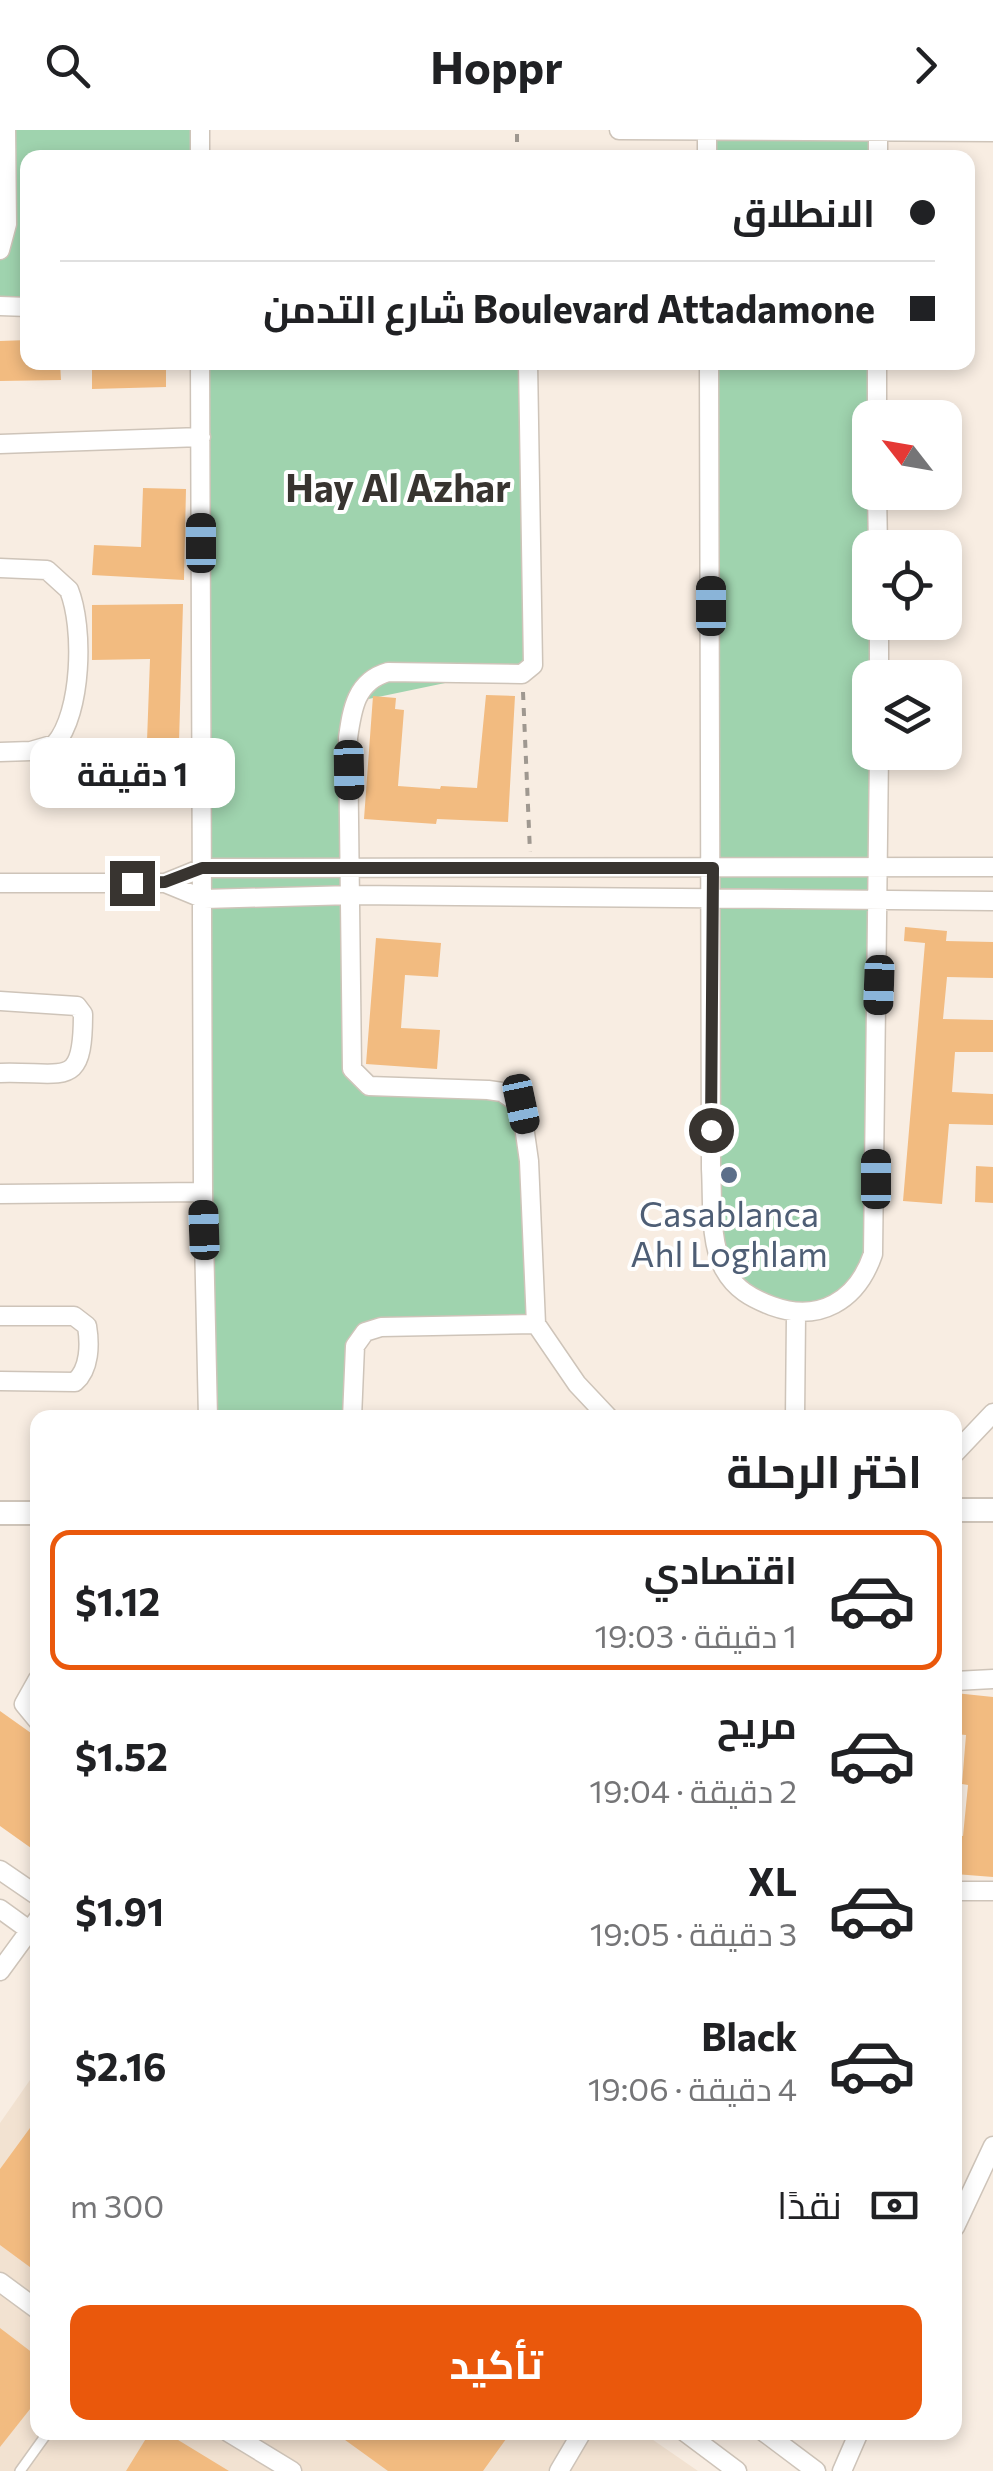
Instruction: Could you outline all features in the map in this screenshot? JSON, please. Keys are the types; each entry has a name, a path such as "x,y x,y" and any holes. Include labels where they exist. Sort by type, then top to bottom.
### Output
{"main road":[{"path":"962,1510 993,1510"},
{"path":"0,1514 30,1514"}],"street":[{"path":"0,250 7,224 6,130"},
{"path":"619,130 993,132"},
{"path":"200,370 203,1192 208,1410"},
{"path":"528,370 535,658 522,674 403,671 377,676 354,702 348,738 353,895 352,1069 358,1079 373,1086 502,1092 521,1104 529,1161 536,1324 577,1384 601,1410"},
{"path":"709,370 711,1150 715,1242 726,1274 738,1288 756,1301 796,1315 836,1305 865,1276 873,1254 879,770"},
{"path":"877,370 877,400"},
{"path":"0,444 201,438"},
{"path":"0,568 47,570 69,590 76,678 71,720 56,744 32,751 0,752"},
{"path":"0,883 165,882 202,868 993,867"},
{"path":"165,882 204,899 353,895 993,901"},
{"path":"0,1001 76,1006 83,1014 83,1053 80,1063 69,1071 0,1073"},
{"path":"0,1194 203,1192"},
{"path":"794,1410 796,1315"},
{"path":"0,1316 74,1316 87,1326 89,1338 84,1369 75,1382 0,1381"},
{"path":"352,1410 355,1346 364,1332 381,1327 536,1324"},
{"path":"962,1446 993,1413"},
{"path":"962,1680 993,1679"},
{"path":"0,1870 30,1891"},
{"path":"962,1891 993,1892"},
{"path":"0,1909 30,1926"},
{"path":"0,1971 30,1935"},
{"path":"962,2212 993,2146"},
{"path":"0,2282 30,2304"},
{"path":"241,2440 292,2471"},
{"path":"558,2471 577,2440"},
{"path":"693,2440 715,2464 737,2471"},
{"path":"775,2440 816,2471"},
{"path":"842,2471 856,2440"}],"lane":[{"path":"20,2471 42,2440"}],"path":[{"path":"522,674 530,867"}],"shaded area":[{"path":"30,2080 30,2440 653,2440 698,2471 0,2471 0,2123"}],"green space":[{"path":"0,130 191,130 190,150 20,150 20,307 0,308"},
{"path":"707,130 870,130 871,150 707,150"},
{"path":"198,370 529,370 527,666 354,702 351,1073 521,1105 536,1324 351,1335 348,1410 198,1410 196,878 202,868"},
{"path":"710,370 873,370 873,400 852,400 852,510 871,510 871,530 852,530 852,640 876,640 877,660 852,660 852,770 878,770 878,1241 860,1281 830,1305 751,1302 722,1263 715,1221"}],"building":[{"path":"20,340 20,370 60,370 61,380 0,381 0,341"},
{"path":"92,370 166,370 166,387 92,389"},
{"path":"143,488 186,489 184,580 92,575 94,545 141,547"},
{"path":"183,604 179,742 147,741 150,659 92,660 92,605"},
{"path":"486,695 515,696 508,822 437,819 436,824 364,819 373,696 396,698 395,709 404,710 398,786 440,789 477,788"},
{"path":"905,927 947,931 946,941 993,942 993,978 947,977 943,1019 993,1020 993,1052 955,1052 952,1092 993,1094 993,1125 949,1124 942,1204 903,1201 925,943 904,941"},
{"path":"376,938 441,943 438,977 405,975 401,1028 440,1030 437,1069 366,1064"},
{"path":"976,1166 993,1167 993,1203 975,1202"},
{"path":"962,1694 993,1697 993,1877 962,1875 968,1785 962,1784 966,1735 962,1735"},
{"path":"0,1711 30,1732 30,1847 0,1826"},
{"path":"30,2128 30,2267 0,2245 0,2169"},
{"path":"0,2328 30,2351 30,2409 0,2447"},
{"path":"145,2440 178,2440 229,2471 126,2471"},
{"path":"345,2440 505,2440 483,2471 388,2471"}],"place":[{"name":"Casablanca Ahl Loghlam","path":"729,1175"}],"district":[{"name":"Hay Al Azhar","path":"398,486"}],"route":[{"path":"132,883 165,882 202,868 713,868 711,1130"}]}
